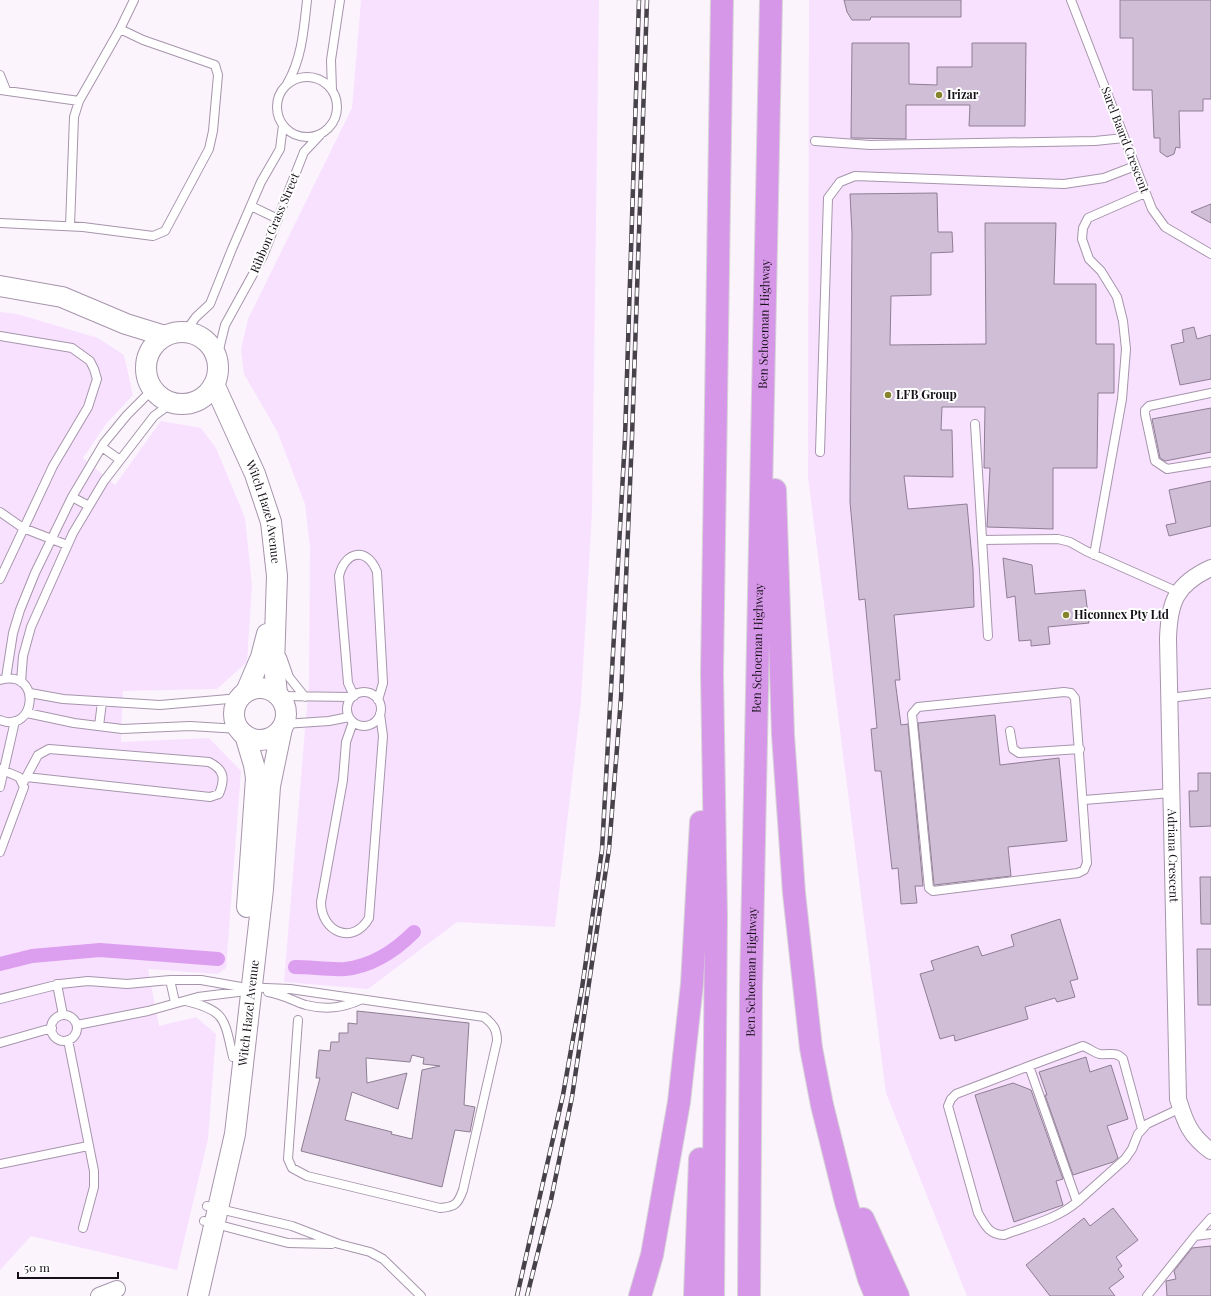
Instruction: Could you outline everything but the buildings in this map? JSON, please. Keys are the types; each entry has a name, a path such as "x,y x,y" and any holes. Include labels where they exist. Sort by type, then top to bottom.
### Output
{"highway":[{"path":"713,1296 716,916 712,673 722,0"},
{"name":"Ben Schoeman Highway","path":"749,1296 750,989 771,0"},
{"path":"770,100 774,456 783,735 794,893 811,1048 833,1152 846,1202 869,1279 876,1296"},
{"path":"640,1296 652,1255 679,1102 692,984 712,673"},
{"path":"695,1296 704,1030 716,916"},
{"path":"833,1152 898,1296"}],"street":[{"path":"0,286 62,297 126,324 165,336"},
{"path":"126,324 147,357"},
{"path":"185,332 196,334 205,340 212,348 217,358 218,371 214,384 204,396 197,400 181,404 162,398 153,389 148,380 146,368 147,357 158,341 165,336 185,332"},
{"name":"Witch Hazel Avenue","path":"214,384 255,474 271,522 277,576 274,670 278,695"},
{"path":"197,400 230,422"},
{"name":"Adriana Crescent","path":"1211,568 1196,575 1182,586 1173,600 1168,616 1178,1098 1186,1124 1200,1143 1211,1151"},
{"name":"Witch Hazel Avenue","path":"243,695 261,657 275,607"},
{"path":"262,688 278,695 286,709 283,726 276,734 260,739 242,732 234,713 236,705 243,695 262,688"},
{"name":"Witch Hazel Avenue","path":"198,1296 212,1215 220,1142 233,1057 246,989 265,869 270,786 283,726"},
{"name":"Witch Hazel Avenue","path":"185,1296 212,1215 236,1134 246,989 256,778 254,765 242,732"},
{"path":"99,1296 117,1289"}],"lane":[{"path":"70,226 74,117 79,101 120,29 134,0"},
{"path":"307,0 299,55 294,72 280,95 277,105 278,116 283,125 290,132 300,136 310,137 320,134"},
{"name":"Ribbon Grass Street","path":"217,358 225,325 263,256 304,152 320,134 329,129 336,115 337,100 332,90 331,60 340,0"},
{"name":"Sarel Baard Crescent","path":"1071,0 1152,209 1165,227 1211,254"},
{"path":"0,223 70,226 154,236 160,234 168,227 212,141 218,75 215,65 143,40 120,29"},
{"path":"0,75 3,90 79,101"},
{"path":"285,86 294,80 310,77 325,82 332,90"},
{"path":"185,332 196,317 210,304 251,206 280,149 283,125"},
{"path":"815,142 870,145 1095,141 1124,138"},
{"path":"820,452 828,198 840,182 855,176 1064,184 1104,178 1135,166"},
{"path":"1094,555 1122,399 1126,349 1123,321 1117,296 1101,271 1088,259 1082,238 1083,228 1088,218 1146,193"},
{"path":"251,206 278,219"},
{"path":"0,336 72,348 90,361 97,379 88,407 53,466 0,579"},
{"path":"0,720 15,721 27,713 31,700 30,693 21,682 3,679 13,633 20,610 51,538 72,497 102,446 127,415 153,389"},
{"path":"1211,393 1149,406 1145,410 1145,414 1155,462 1161,467 1167,470 1211,462"},
{"path":"21,682 23,656 31,627 67,545 104,481 154,416 173,402"},
{"path":"975,424 988,636"},
{"path":"102,446 120,460"},
{"path":"72,497 89,506"},
{"path":"0,512 23,528 67,545"},
{"path":"983,540 1058,539 1070,542 1094,555 1178,592"},
{"path":"278,695 305,697 353,696 364,692 370,693 378,700 381,706 380,714 383,736 369,918 364,927 356,932 347,933 329,927 323,920 321,902 343,780 346,742 351,720 347,707 353,696 348,683 339,576 341,566 346,559 354,555 365,556 373,562 376,572 383,683 378,700"},
{"path":"275,629 286,671 305,697"},
{"path":"1064,692 1071,693 1076,698 1084,800 1087,863 1084,870 1078,873 933,891 929,888 912,714 913,710 918,707 1064,692"},
{"path":"30,693 63,699 160,705 243,695"},
{"path":"1169,698 1211,693"},
{"path":"99,726 102,702"},
{"path":"27,713 74,723 122,729 190,726 242,732"},
{"path":"283,726 351,720 363,726 374,722 380,714"},
{"path":"0,787 2,769 15,721"},
{"path":"1010,731 1013,749 1020,753 1080,749"},
{"path":"0,852 24,791 25,780 38,755 49,749 64,749 208,762 218,766 222,774 223,783 220,794 210,797 25,780 2,769"},
{"path":"1084,800 1171,793"},
{"path":"170,980 176,1002"},
{"path":"0,999 57,984 88,981 142,984 170,980 201,980 276,993 305,1005 332,1008 342,1007 361,1000"},
{"path":"57,984 63,1015"},
{"path":"77,1025 148,1011 198,997 246,989 290,989 484,1017 493,1024 497,1032 497,1041 459,1202 453,1207 440,1208 315,1178 298,1172 292,1168 288,1159 298,1020"},
{"path":"185,1001 208,1007 218,1014 223,1020 227,1030 233,1057"},
{"path":"63,1015 72,1018 77,1025 75,1034 68,1040 63,1041 55,1037 52,1028 55,1020 63,1015"},
{"path":"0,1043 52,1028"},
{"path":"68,1040 94,1171 94,1187 83,1228"},
{"path":"1142,1129 1123,1059 1115,1053 1099,1054 1083,1046 956,1094 950,1099 948,1106 978,1213 987,1229 996,1235 1004,1235 1059,1214 1077,1202 1125,1159 1142,1129 1147,1124 1181,1108"},
{"path":"1029,1066 1077,1202"},
{"path":"0,1164 88,1146"},
{"path":"212,1215 292,1226 338,1244 370,1252 383,1259 421,1296"},
{"path":"212,1215 288,1243 338,1244"},
{"path":"1147,1296 1211,1218"},
{"path":"1195,1236 1211,1234"}],"shaded area":[{"path":"361,0 599,0 592,512 581,701 555,927 457,922 368,989 284,982 309,682 310,547 305,504 277,431 244,374 241,350 248,319 352,108"},
{"path":"809,0 1211,0 1211,1296 967,1296 886,1093 808,477"},
{"path":"0,312 17,314 98,338 124,355 133,395 106,424 83,458 115,485 161,421 201,428 216,448 245,518 252,585 247,662 217,689 123,691 121,742 209,738 241,771 226,968 218,974 148,969 159,1026 196,1017 216,1034 208,1139 177,1270 31,1236 0,1270"}],"waterway":[{"path":"295,967 345,969 365,965 391,951 414,932"},
{"path":"0,964 32,956 100,950 218,959"}],"railway":[{"path":"517,1296 563,1095 582,988 602,850 625,438 639,0"},
{"path":"527,1296 551,1200 572,1097 609,849 621,698 632,437 647,0"}],"place":[{"name":"Irizar","path":"939,95"},
{"name":"LFB Group","path":"888,395"},
{"name":"Hiconnex Pty Ltd","path":"1066,615"}]}
